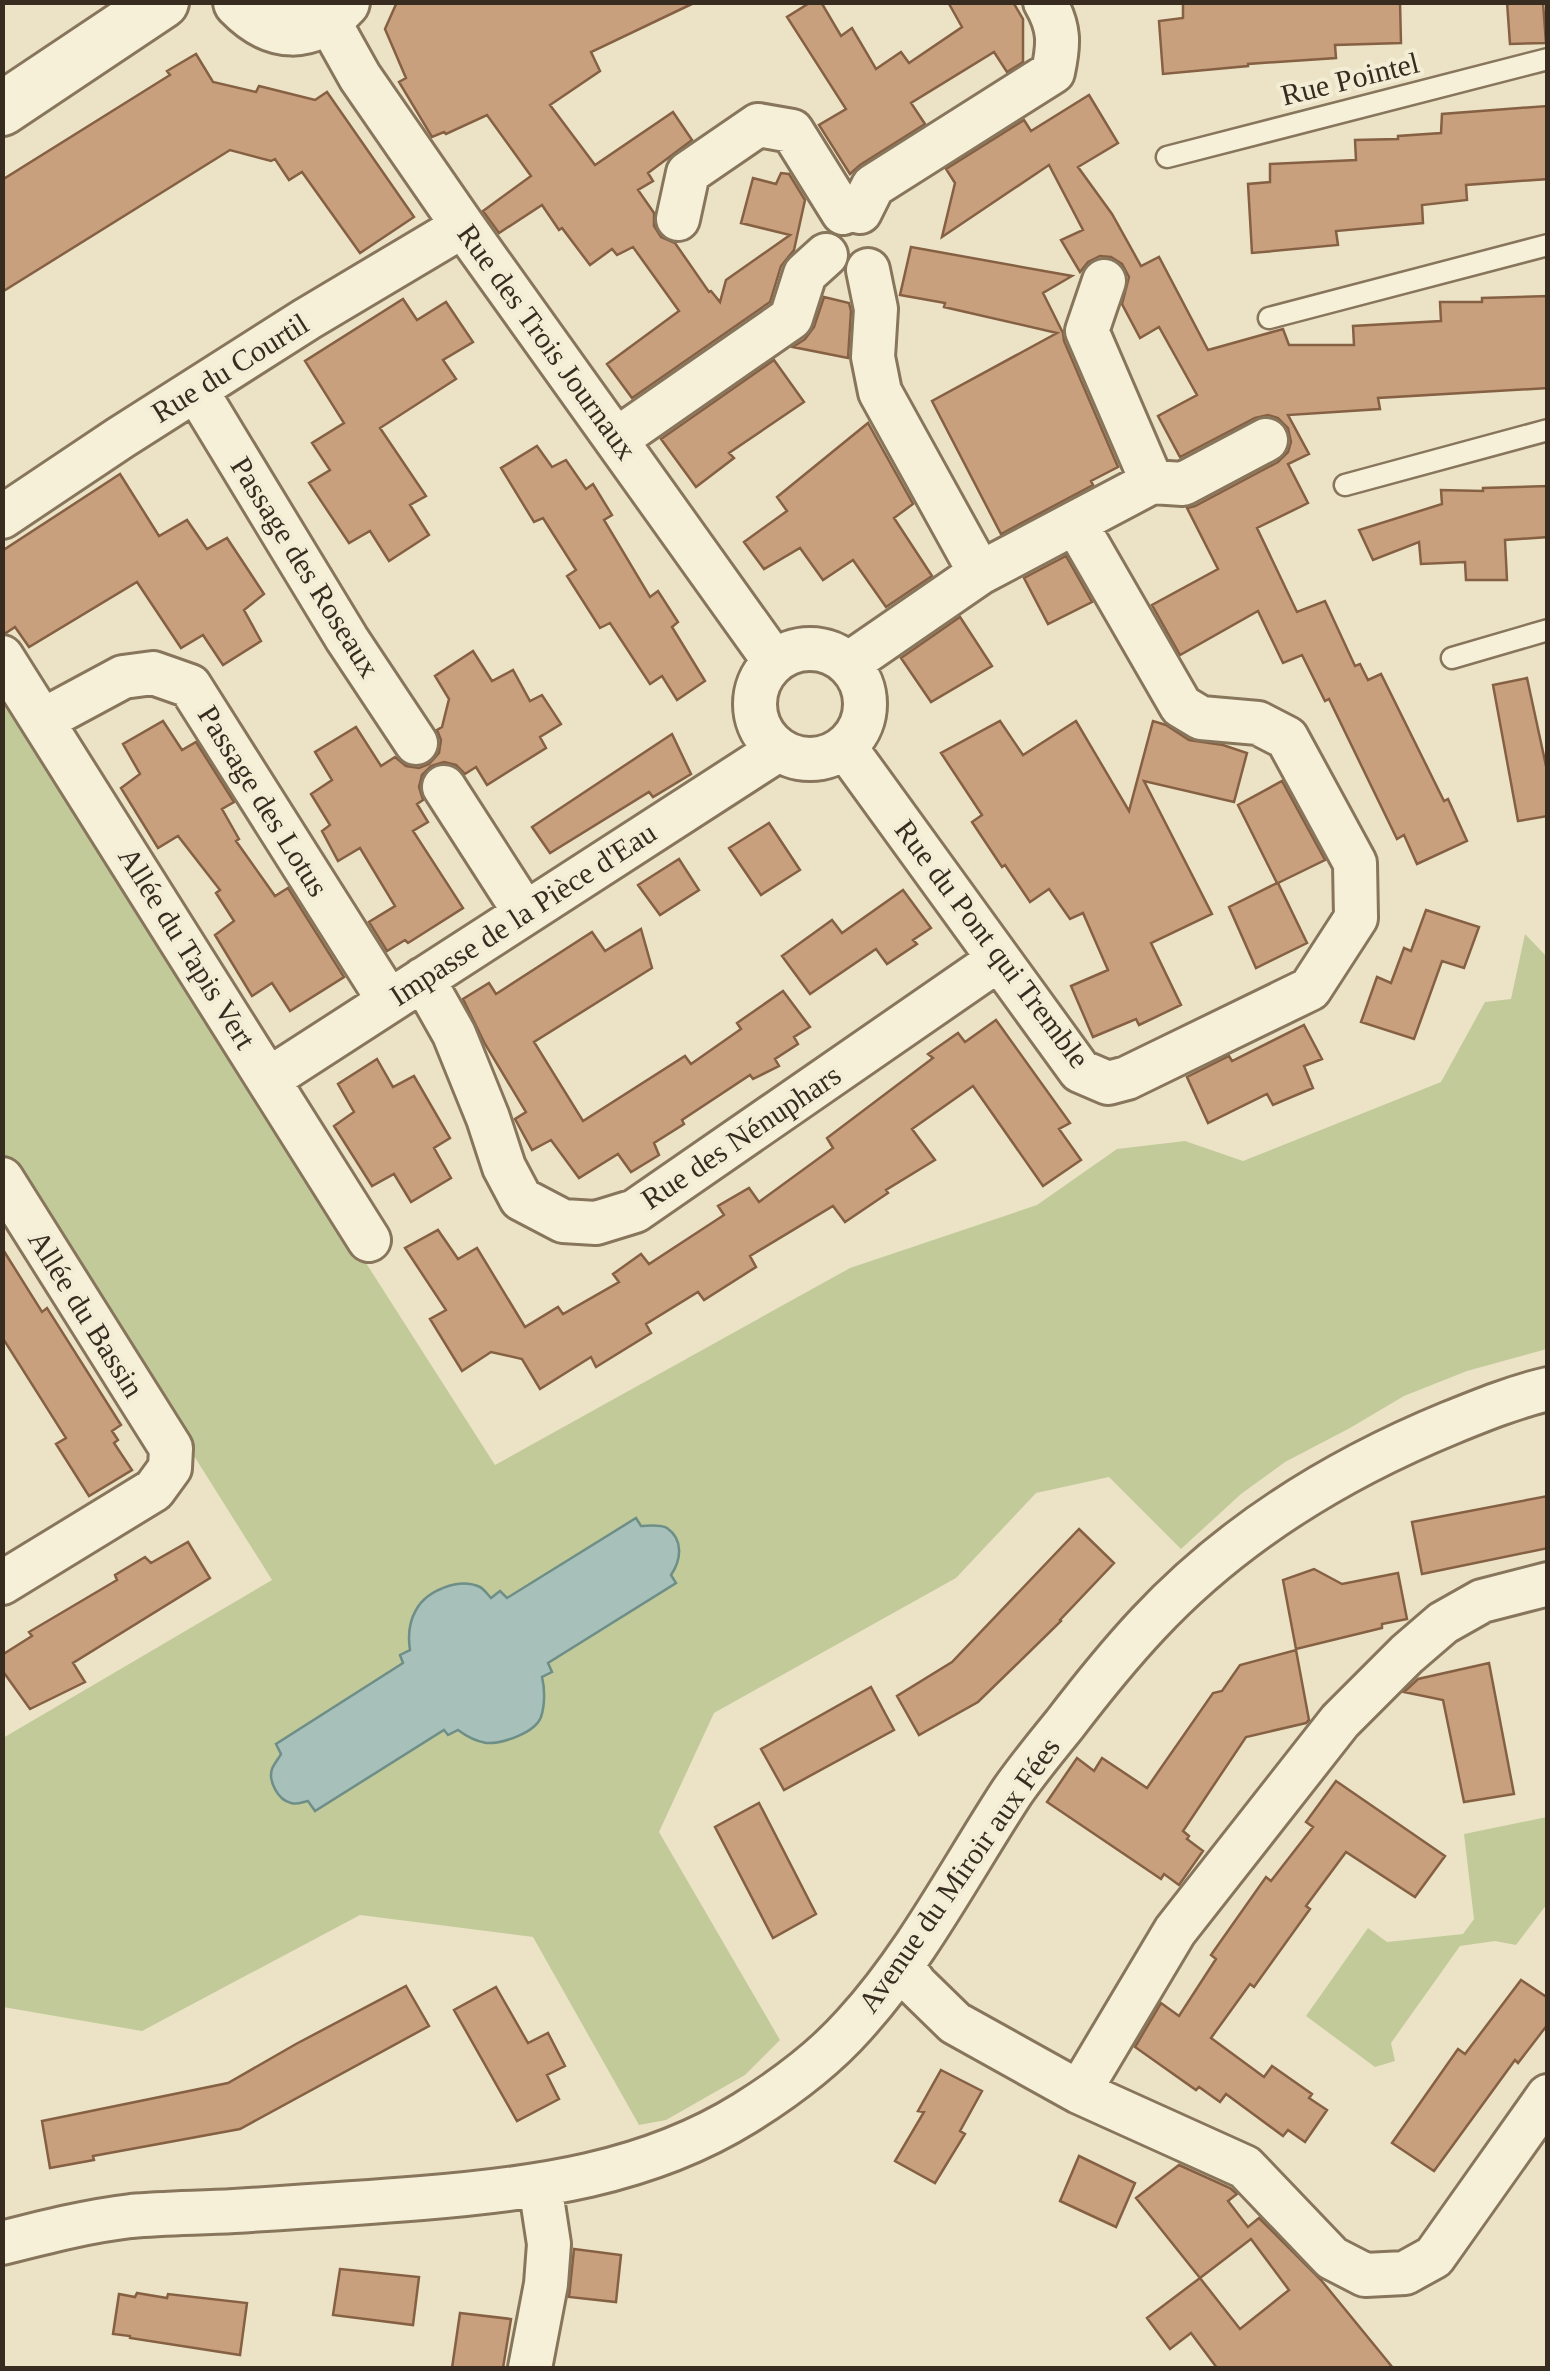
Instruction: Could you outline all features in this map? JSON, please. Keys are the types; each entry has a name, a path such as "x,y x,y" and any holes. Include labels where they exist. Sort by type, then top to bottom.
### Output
{"street":[{"path":"2,108 162,2"},
{"path":"240,2 270,26 290,30 309,27 335,10"},
{"path":"678,219 688,173 758,126 792,131 852,213 876,221 885,238 882,257 868,270 852,273 837,268 826,256 824,239 830,224 852,213 874,186 1053,72 1059,44 1045,2"},
{"name":"Rue des Trois Journaux","path":"335,10 360,77 462,226 774,660"},
{"name":"Rue du Courtil","path":"2,518 307,319 462,226"},
{"path":"617,439 790,318 806,274 826,256"},
{"path":"868,270 876,309 873,357 880,392 980,573"},
{"path":"1104,281 1086,331 1152,482"},
{"name":"Passage des Roseaux","path":"196,390 347,639 416,744"},
{"path":"848,664 980,573 1152,482 1183,484 1266,440"},
{"name":"Rue du Pont qui Tremble","path":"846,747 1080,1071 1108,1083 1127,1078 1310,989 1356,918 1355,863 1288,738 1258,724 1202,718 1181,706 1076,524"},
{"path":"799,649 825,650 848,664 864,691 864,706 863,722 846,747 824,758 800,759 778,750 757,723 756,689 774,660 799,649"},
{"name":"Allée du Tapis Vert","path":"2,657 370,1240"},
{"name":"Passage des Lotus","path":"44,720 123,677 154,673 190,686 406,989"},
{"name":"Impasse de la Pièce d'Eau","path":"269,1078 778,750"},
{"path":"444,787 525,913"},
{"name":"Rue des Nénuphars","path":"406,989 454,1034 504,1167 522,1199 563,1221 596,1223 636,1211 998,960"},
{"name":"Allée du Bassin","path":"2,1179 15,1229 172,1448 170,1468 154,1490 2,1582"},
{"name":"Avenue du Miroir aux Fées","path":"2,2242 130,2216 368,2202 540,2185 598,2174 651,2158 742,2114 809,2069 854,2025 902,1966 1016,1787 1070,1716 1149,1623 1213,1563 1332,1480 1395,1446 1480,1411 1548,1389"},
{"path":"1079,2092 1175,1931 1340,1721 1406,1654 1444,1622 1482,1601 1548,1584"},
{"path":"902,1966 955,2023 1079,2092 1245,2166 1332,2258 1365,2275 1405,2273 1434,2257 1548,2096"},
{"path":"530,2368 546,2284 549,2244 540,2185"}],"lane":[{"name":"Rue Pointel","path":"1166,157 1548,59"},
{"path":"1269,318 1548,245"},
{"path":"1345,485 1548,430"},
{"path":"1452,658 1548,630"}],"green space":[{"path":"2,693 495,1465 850,1268 1037,1205 1117,1149 1185,1141 1243,1161 1441,1082 1485,1002 1511,999 1525,934 1547,957 1547,1349 1467,1371 1404,1396 1285,1462 1241,1494 1181,1549 1109,1477 1036,1493 956,1578 714,1713 659,1832 780,2040 745,2075 666,2120 639,2125 533,1937 360,1915 142,2031 3,2007 3,1738 272,1580 3,1152"},
{"path":"1547,1817 1547,1904 1516,1945 1495,1941 1460,1946 1391,2043 1395,2061 1375,2067 1306,2016 1368,1928 1387,1942 1463,1934 1474,1919 1464,1834"}],"water":[{"path":"636,1518 641,1526 667,1528 676,1538 679,1557 671,1575 676,1583 548,1663 552,1672 542,1677 542,1712 532,1728 493,1743 458,1730 448,1735 444,1730 315,1811 308,1801 291,1803 278,1794 271,1774 281,1754 276,1744 403,1663 400,1655 410,1650 412,1619 427,1597 453,1585 472,1584 491,1598 500,1591 507,1598"}],"building":[{"path":"397,2 696,2 591,52 600,71 550,105 595,165 673,112 692,140 648,173 653,181 638,190 654,213 654,226 661,237 675,243 720,302 726,280 790,235 741,223 753,178 776,184 781,173 789,174 805,200 794,250 781,266 770,302 632,398 607,364 679,311 633,247 617,255 612,249 590,265 542,205 499,233 483,211 531,176 487,115 432,137 399,82 406,78 385,29"},
{"path":"811,2 821,2 841,36 852,28 876,69 901,52 909,63 962,27 948,2 1013,2 1023,19 1023,62 1007,72 994,52 911,103 925,124 850,174 819,125 846,109 787,17"},
{"path":"1183,2 1400,2 1401,43 1335,45 1336,58 1163,74 1159,21 1183,18"},
{"path":"1507,2 1543,2 1546,43 1510,44"},
{"path":"196,54 213,82 256,92 259,86 315,100 327,92 414,217 360,253 302,172 289,180 275,159 230,150 2,292 2,180 170,75 167,71"},
{"path":"1089,95 1118,143 1078,167 1112,214 1141,266 1159,257 1208,350 1283,329 1289,345 1354,345 1353,326 1441,321 1440,302 1548,296 1548,388 1378,398 1380,409 1288,415 1309,454 1288,464 1308,503 1257,528 1297,612 1325,601 1355,666 1360,664 1368,680 1381,674 1467,841 1417,864 1404,835 1397,839 1329,699 1325,701 1302,655 1283,663 1258,611 1180,655 1152,605 1218,569 1187,508 1278,462 1291,442 1288,428 1278,418 1255,418 1180,457 1158,416 1197,395 1159,327 1140,338 1122,304 1129,277 1122,264 1100,256 1080,272 1061,240 1083,230 1049,165 942,237 955,183 946,169 1024,120 1031,131"},
{"path":"1547,106 1548,179 1466,185 1467,200 1422,205 1423,223 1336,231 1338,245 1252,253 1248,184 1270,182 1270,164 1356,160 1355,140 1441,133 1442,114"},
{"path":"911,247 1072,276 1043,293 1118,467 1091,481 1093,485 1001,534 932,401 1057,333 900,295"},
{"path":"824,297 849,303 848,358 793,347 814,327"},
{"path":"403,299 417,320 446,302 473,342 443,360 456,379 380,428 426,496 410,505 429,535 389,561 370,531 349,543 309,483 330,470 312,443 344,423 305,361"},
{"path":"774,360 804,402 729,453 734,458 696,487 661,439"},
{"path":"868,423 913,504 894,518 932,576 886,607 853,560 823,580 800,548 764,569 744,542 787,511 777,497"},
{"path":"537,446 552,467 566,460 586,489 593,484 612,515 604,520 650,597 658,591 678,622 672,627 705,681 677,700 662,676 650,684 610,623 600,628 567,576 576,570 543,518 534,522 501,468"},
{"path":"120,474 159,536 187,520 207,549 227,538 264,594 244,610 261,641 223,665 203,635 181,648 137,582 29,647 15,627 2,632 2,551"},
{"path":"1548,486 1548,537 1505,540 1507,580 1466,580 1465,562 1421,564 1419,542 1373,560 1359,530 1442,504 1441,490"},
{"path":"1066,556 1092,602 1048,624 1024,578"},
{"path":"960,617 992,666 931,702 901,658"},
{"path":"473,651 492,681 513,670 530,701 542,695 561,724 540,737 546,748 487,785 476,767 465,774 456,765 444,762 431,766 422,775 419,787 423,800 417,804 428,822 413,831 463,908 408,943 405,940 387,951 369,922 395,906 360,848 338,861 322,831 330,825 311,794 332,780 315,752 356,727 381,766 395,757 406,766 419,768 429,764 439,753 441,740 437,730 442,727 449,699 435,676"},
{"path":"1527,678 1548,775 1548,816 1518,821 1493,685"},
{"path":"163,721 182,750 196,742 234,802 222,809 239,839 236,841 275,896 288,888 344,977 290,1011 272,983 252,996 215,935 234,921 216,893 220,890 178,836 158,848 121,788 140,774 123,744"},
{"path":"1000,721 1023,755 1076,721 1129,811 1153,721 1189,740 1247,753 1234,802 1144,781 1212,914 1151,943 1181,1005 1139,1025 1136,1019 1093,1037 1071,986 1108,970 1083,913 1070,919 1049,889 1030,902 972,822 982,815 941,753"},
{"path":"672,734 691,774 653,797 649,792 550,853 532,827"},
{"path":"1282,781 1325,860 1278,883 1307,943 1256,968 1229,907 1277,883 1238,805"},
{"path":"769,823 800,870 761,895 729,848"},
{"path":"679,859 699,890 660,915 638,885"},
{"path":"903,890 931,928 913,940 917,944 887,964 876,949 810,994 782,956 832,920 842,933"},
{"path":"1426,910 1479,927 1464,968 1442,961 1414,1039 1361,1022 1377,977 1391,983 1404,948 1411,951"},
{"path":"641,929 652,968 534,1042 583,1121 685,1056 691,1064 741,1029 737,1023 783,991 810,1027 794,1037 798,1044 775,1059 779,1066 753,1079 750,1075 654,1143 659,1155 631,1172 618,1154 579,1178 551,1140 532,1150 515,1119 526,1112 463,999 489,983 496,994 592,932 605,951"},
{"path":"996,1020 1070,1123 1059,1129 1081,1160 1043,1186 973,1086 912,1129 935,1160 886,1190 888,1193 845,1222 833,1206 750,1256 756,1267 704,1300 698,1292 646,1324 651,1333 596,1367 591,1357 540,1389 522,1359 491,1352 462,1371 430,1319 446,1310 405,1248 438,1230 458,1259 477,1248 525,1327 558,1307 563,1314 619,1282 613,1274 641,1254 649,1264 724,1215 718,1206 749,1188 759,1202 833,1148 827,1138 933,1058 928,1054 958,1033 965,1042"},
{"path":"1304,1025 1322,1059 1304,1066 1313,1088 1273,1105 1267,1094 1208,1123 1187,1077 1229,1056 1232,1061"},
{"path":"377,1059 393,1087 414,1076 450,1138 434,1148 451,1178 411,1202 394,1174 372,1186 334,1126 354,1112 338,1084"},
{"path":"2,1248 42,1312 47,1308 121,1425 112,1431 118,1440 114,1443 132,1470 89,1496 56,1444 66,1438 2,1337"},
{"path":"1548,1496 1548,1548 1422,1574 1412,1522"},
{"path":"1079,1529 1114,1563 978,1702 919,1735 897,1696 952,1662"},
{"path":"188,1542 210,1578 73,1663 85,1682 30,1709 2,1670 2,1655 32,1636 29,1632 117,1580 115,1575 145,1557 151,1563"},
{"path":"1314,1569 1342,1584 1398,1573 1407,1619 1296,1649 1283,1580"},
{"path":"1296,1650 1309,1720 1246,1737 1183,1831 1203,1851 1179,1885 1164,1874 1161,1879 1047,1802 1077,1758 1094,1771 1102,1758 1147,1788 1213,1693 1222,1691 1240,1665"},
{"path":"1489,1663 1514,1794 1464,1802 1443,1700 1404,1692 1418,1679"},
{"path":"871,1687 894,1730 784,1790 761,1749"},
{"path":"1336,1781 1445,1856 1415,1897 1346,1852 1254,1987 1250,1984 1211,2038 1264,2077 1272,2066 1312,2094 1309,2098 1327,2110 1305,2142 1288,2130 1283,2136 1226,2094 1220,2102 1199,2087 1196,2090 1135,2047 1161,2003 1179,2016 1216,1959 1211,1955 1266,1877 1271,1881 1313,1827 1306,1822"},
{"path":"759,1803 816,1914 773,1938 715,1827"},
{"path":"1521,1980 1548,1998 1548,2024 1518,2063 1515,2060 1434,2171 1392,2143 1458,2049 1465,2054"},
{"path":"406,1986 429,2026 240,2129 93,2156 94,2160 50,2168 42,2121 228,2083"},
{"path":"496,1987 528,2043 548,2033 565,2066 547,2075 559,2099 517,2121 454,2010"},
{"path":"941,2070 982,2091 960,2131 965,2134 935,2183 895,2161 924,2112 918,2111"},
{"path":"1079,2156 1135,2183 1116,2227 1060,2201"},
{"path":"1179,2165 1230,2188 1237,2194 1228,2201 1248,2227 1259,2218 1321,2280 1393,2368 1217,2368 1191,2333 1170,2349 1147,2318 1200,2278 1136,2198","holes":["1251,2239 1289,2290 1240,2329 1200,2278"]},
{"path":"574,2249 621,2255 616,2302 569,2297"},
{"path":"340,2269 419,2277 413,2325 333,2315"},
{"path":"137,2293 247,2303 240,2355 113,2334 119,2294 135,2297"},
{"path":"460,2313 511,2319 503,2368 452,2368"}]}
